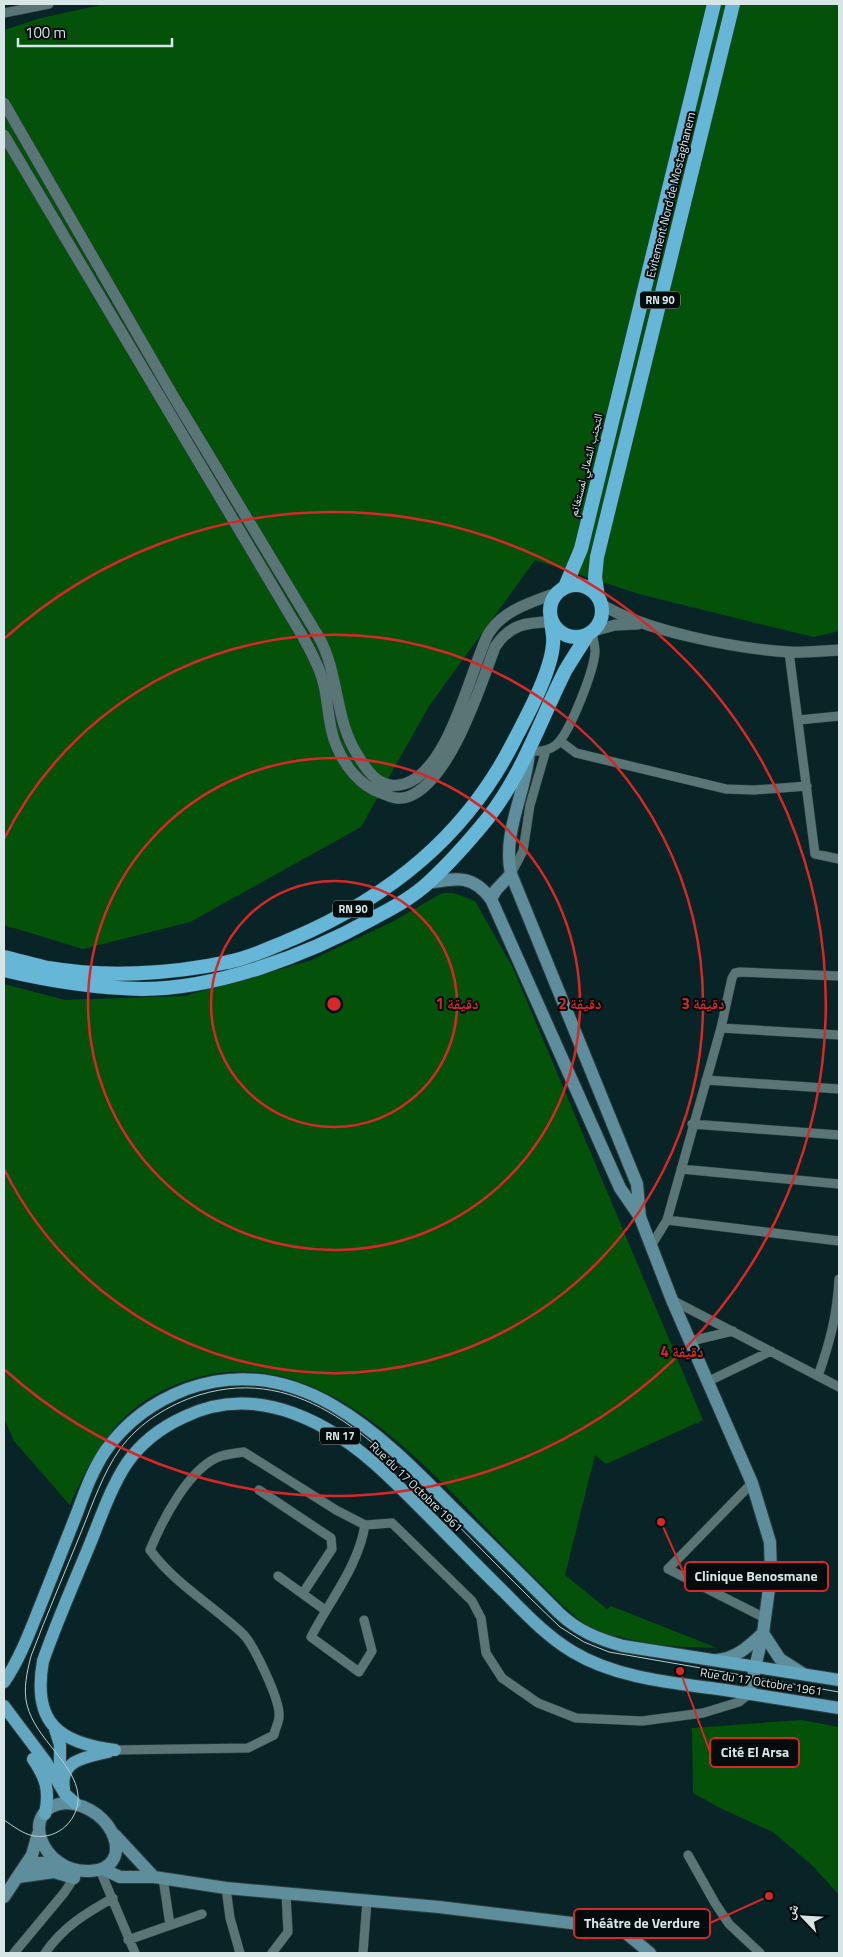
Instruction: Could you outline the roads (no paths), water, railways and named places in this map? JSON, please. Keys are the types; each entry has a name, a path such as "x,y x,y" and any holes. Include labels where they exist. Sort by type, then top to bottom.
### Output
{"highway":[{"name":"Evitement Nord de Mostaghanem","path":"630,349 714,4"},
{"name":"Evitement Nord de Mostaghanem","path":"600,601 595,577 598,557 733,4"},
{"name":"التجنب الشمالي لمستغانم","path":"560,590 581,549 630,349"},
{"path":"580,585 587,587 600,601 601,619 591,633 573,638 566,636 555,628 551,622 550,607 560,590 580,585"},
{"name":"RN 90","path":"4,956 48,968 97,973 178,970 230,962 330,923 378,894 407,873 439,844 468,814 498,774 530,709 550,659 554,644 551,622"},
{"name":"RN 90","path":"4,970 91,986 144,989 214,979 287,959 345,934 400,904 428,883 488,818 530,752 565,671 591,633"}],"main road":[{"path":"530,752 527,773 510,835 508,856 511,874 637,1184 640,1217"},
{"path":"491,899 496,890 511,874"},
{"path":"428,883 452,878 470,880 479,885 491,899 620,1188 640,1217 672,1300 692,1341 752,1483 770,1542 771,1574 757,1667 749,1694"},
{"name":"Rue du 17 Octobre 1961","path":"4,1682 9,1666 25,1643 87,1487 106,1450 119,1434 145,1411 178,1392 214,1381 248,1379 291,1386 323,1399 358,1420 414,1468 559,1613 578,1629 623,1646 839,1680"},
{"name":"Rue du 17 Octobre 1961","path":"62,1789 60,1745 54,1728 44,1712 41,1700 42,1661 118,1479 138,1450 165,1426 192,1413 225,1404 240,1403 272,1406 304,1417 324,1427 354,1447 386,1474 534,1622 573,1653 604,1667 625,1673 839,1708"},
{"path":"717,1660 729,1659 745,1650 763,1633"},
{"path":"763,1633 780,1658 802,1673"},
{"path":"4,1706 62,1789 74,1803"},
{"path":"4,1718 45,1779 48,1794 45,1814 32,1855 4,1897"},
{"path":"54,1728 74,1741 116,1750"},
{"path":"62,1789 65,1773 75,1760 116,1750"},
{"path":"45,1814 55,1805 74,1803 90,1809 100,1816 115,1835 159,1878"},
{"path":"39,1832 45,1851 76,1874"},
{"path":"101,1869 114,1854 115,1835"},
{"path":"18,1877 38,1863 60,1863"},
{"path":"18,1877 54,1872 76,1874 101,1869 120,1877 159,1878 226,1888 532,1917 621,1930 650,1953"}],"street":[{"path":"4,13 49,4"},
{"path":"4,103 172,394 324,646 334,673 349,740 372,776 379,782 394,786 412,782 421,774 445,740 490,631 508,613 560,590"},
{"path":"4,135 303,637 322,678 335,743 344,761 358,779 374,791 396,799 410,797 427,786 444,765 457,740 495,647 502,636 522,624 551,622"},
{"path":"600,601 616,614 687,635 790,652 839,650"},
{"path":"530,752 546,750 560,741 569,726 590,672 595,653 591,633 614,625 645,624"},
{"path":"790,652 800,720 815,854 839,859"},
{"path":"800,720 839,716"},
{"path":"560,741 576,753 726,789 754,790 807,786"},
{"path":"511,874 523,851 530,805 546,750"},
{"path":"651,1246 667,1220 732,978 735,973 839,976"},
{"path":"720,1028 839,1035"},
{"path":"706,1080 839,1089"},
{"path":"692,1124 839,1135"},
{"path":"681,1169 839,1184"},
{"path":"667,1220 839,1241"},
{"path":"818,1376 833,1335 838,1312 839,1279"},
{"path":"672,1300 839,1387"},
{"path":"692,1341 733,1331"},
{"path":"709,1381 771,1351"},
{"path":"116,1750 248,1748 274,1735 280,1716 273,1692 261,1664 244,1634 165,1570 150,1550 161,1525 196,1473 220,1456 244,1452 336,1510 366,1525 392,1522 472,1601 481,1618 486,1653 502,1678 538,1704 576,1718 642,1721 703,1714 738,1702 749,1694"},
{"path":"752,1483 668,1569 765,1618"},
{"path":"259,1490 331,1538 332,1549 303,1593"},
{"path":"364,1620 372,1651 359,1672 311,1637 325,1610 348,1575 362,1544 366,1525"},
{"path":"278,1576 325,1610"},
{"path":"688,1855 729,1924 760,1953"},
{"path":"101,1869 133,1952"},
{"path":"14,1953 76,1874"},
{"path":"159,1878 170,1925"},
{"path":"226,1888 230,1918 240,1953"},
{"path":"272,1953 288,1932 286,1894"},
{"path":"45,1953 60,1934 72,1923 113,1898"},
{"path":"362,1953 367,1901"},
{"path":"128,1940 202,1914"}],"tram line":[{"path":"4,1820 26,1834 34,1836 51,1835 66,1826 71,1820 78,1804 78,1795 70,1772 32,1718 25,1693 26,1680 31,1656 37,1640 108,1468 120,1449 136,1431 155,1416 187,1399 237,1388 272,1390 305,1400 336,1416 365,1437 419,1486 560,1627 584,1642 609,1652 839,1692"}],"place":[{"name":"Clinique Benosmane","path":"661,1522"},
{"name":"Cité El Arsa","path":"680,1671"},
{"name":"Théâtre de Verdure","path":"769,1896"}]}
